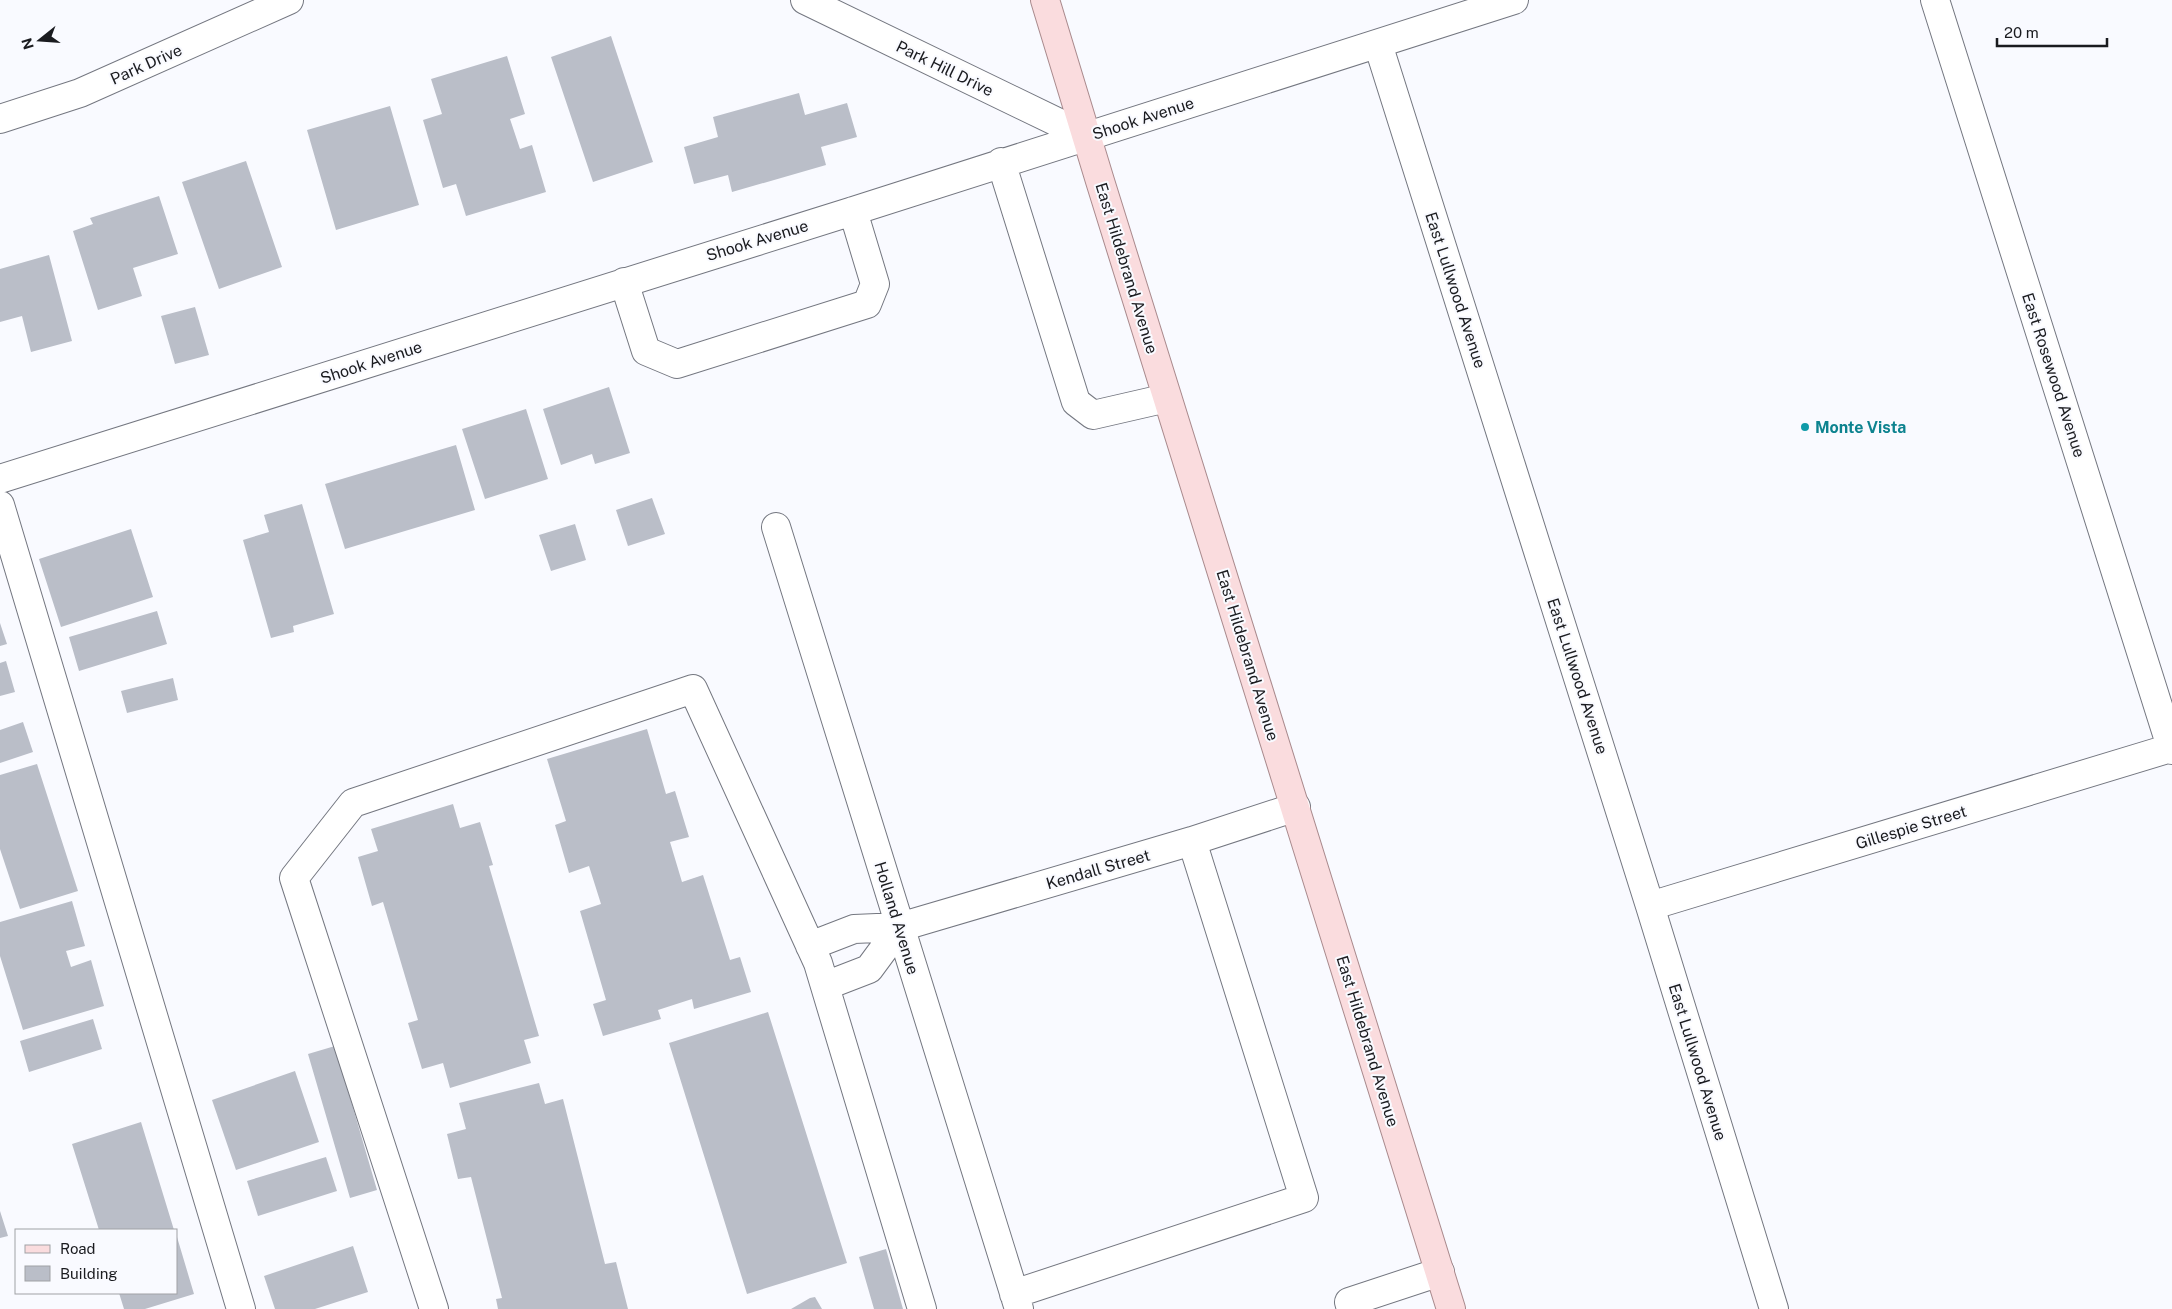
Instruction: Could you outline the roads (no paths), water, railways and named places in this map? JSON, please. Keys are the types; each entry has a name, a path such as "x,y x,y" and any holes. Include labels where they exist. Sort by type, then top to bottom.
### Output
{"main road":[{"name":"East Hildebrand Avenue","path":"1045,0 1451,1309"}],"street":[{"name":"Park Drive","path":"0,119 80,93 289,0"},
{"name":"Park Hill Drive","path":"805,0 1086,136"},
{"name":"Shook Avenue","path":"0,479 1514,0"},
{"name":"East Rosewood Avenue","path":"1935,0 2172,749"},
{"name":"East Lullwood Avenue","path":"1378,44 1650,906 1774,1309"},
{"path":"1001,162 1076,402 1093,415 1167,398"},
{"path":"624,282 646,351 677,364 867,304 875,284 852,211"},
{"path":"0,505 241,1309"},
{"name":"Holland Avenue","path":"776,527 1017,1301"},
{"path":"434,1309 294,878 353,803 693,689 810,946 825,986 922,1309"},
{"name":"Gillespie Street","path":"1650,906 2172,749"},
{"name":"Kendall Street","path":"810,946 854,929 900,927 1192,841 1296,808"},
{"path":"1017,1301 1304,1198 1192,841"},
{"path":"825,986 869,969 900,927"},
{"path":"1351,1309 1349,1302 1440,1272"}],"place":[{"name":"Monte Vista","path":"1805,427"}]}
